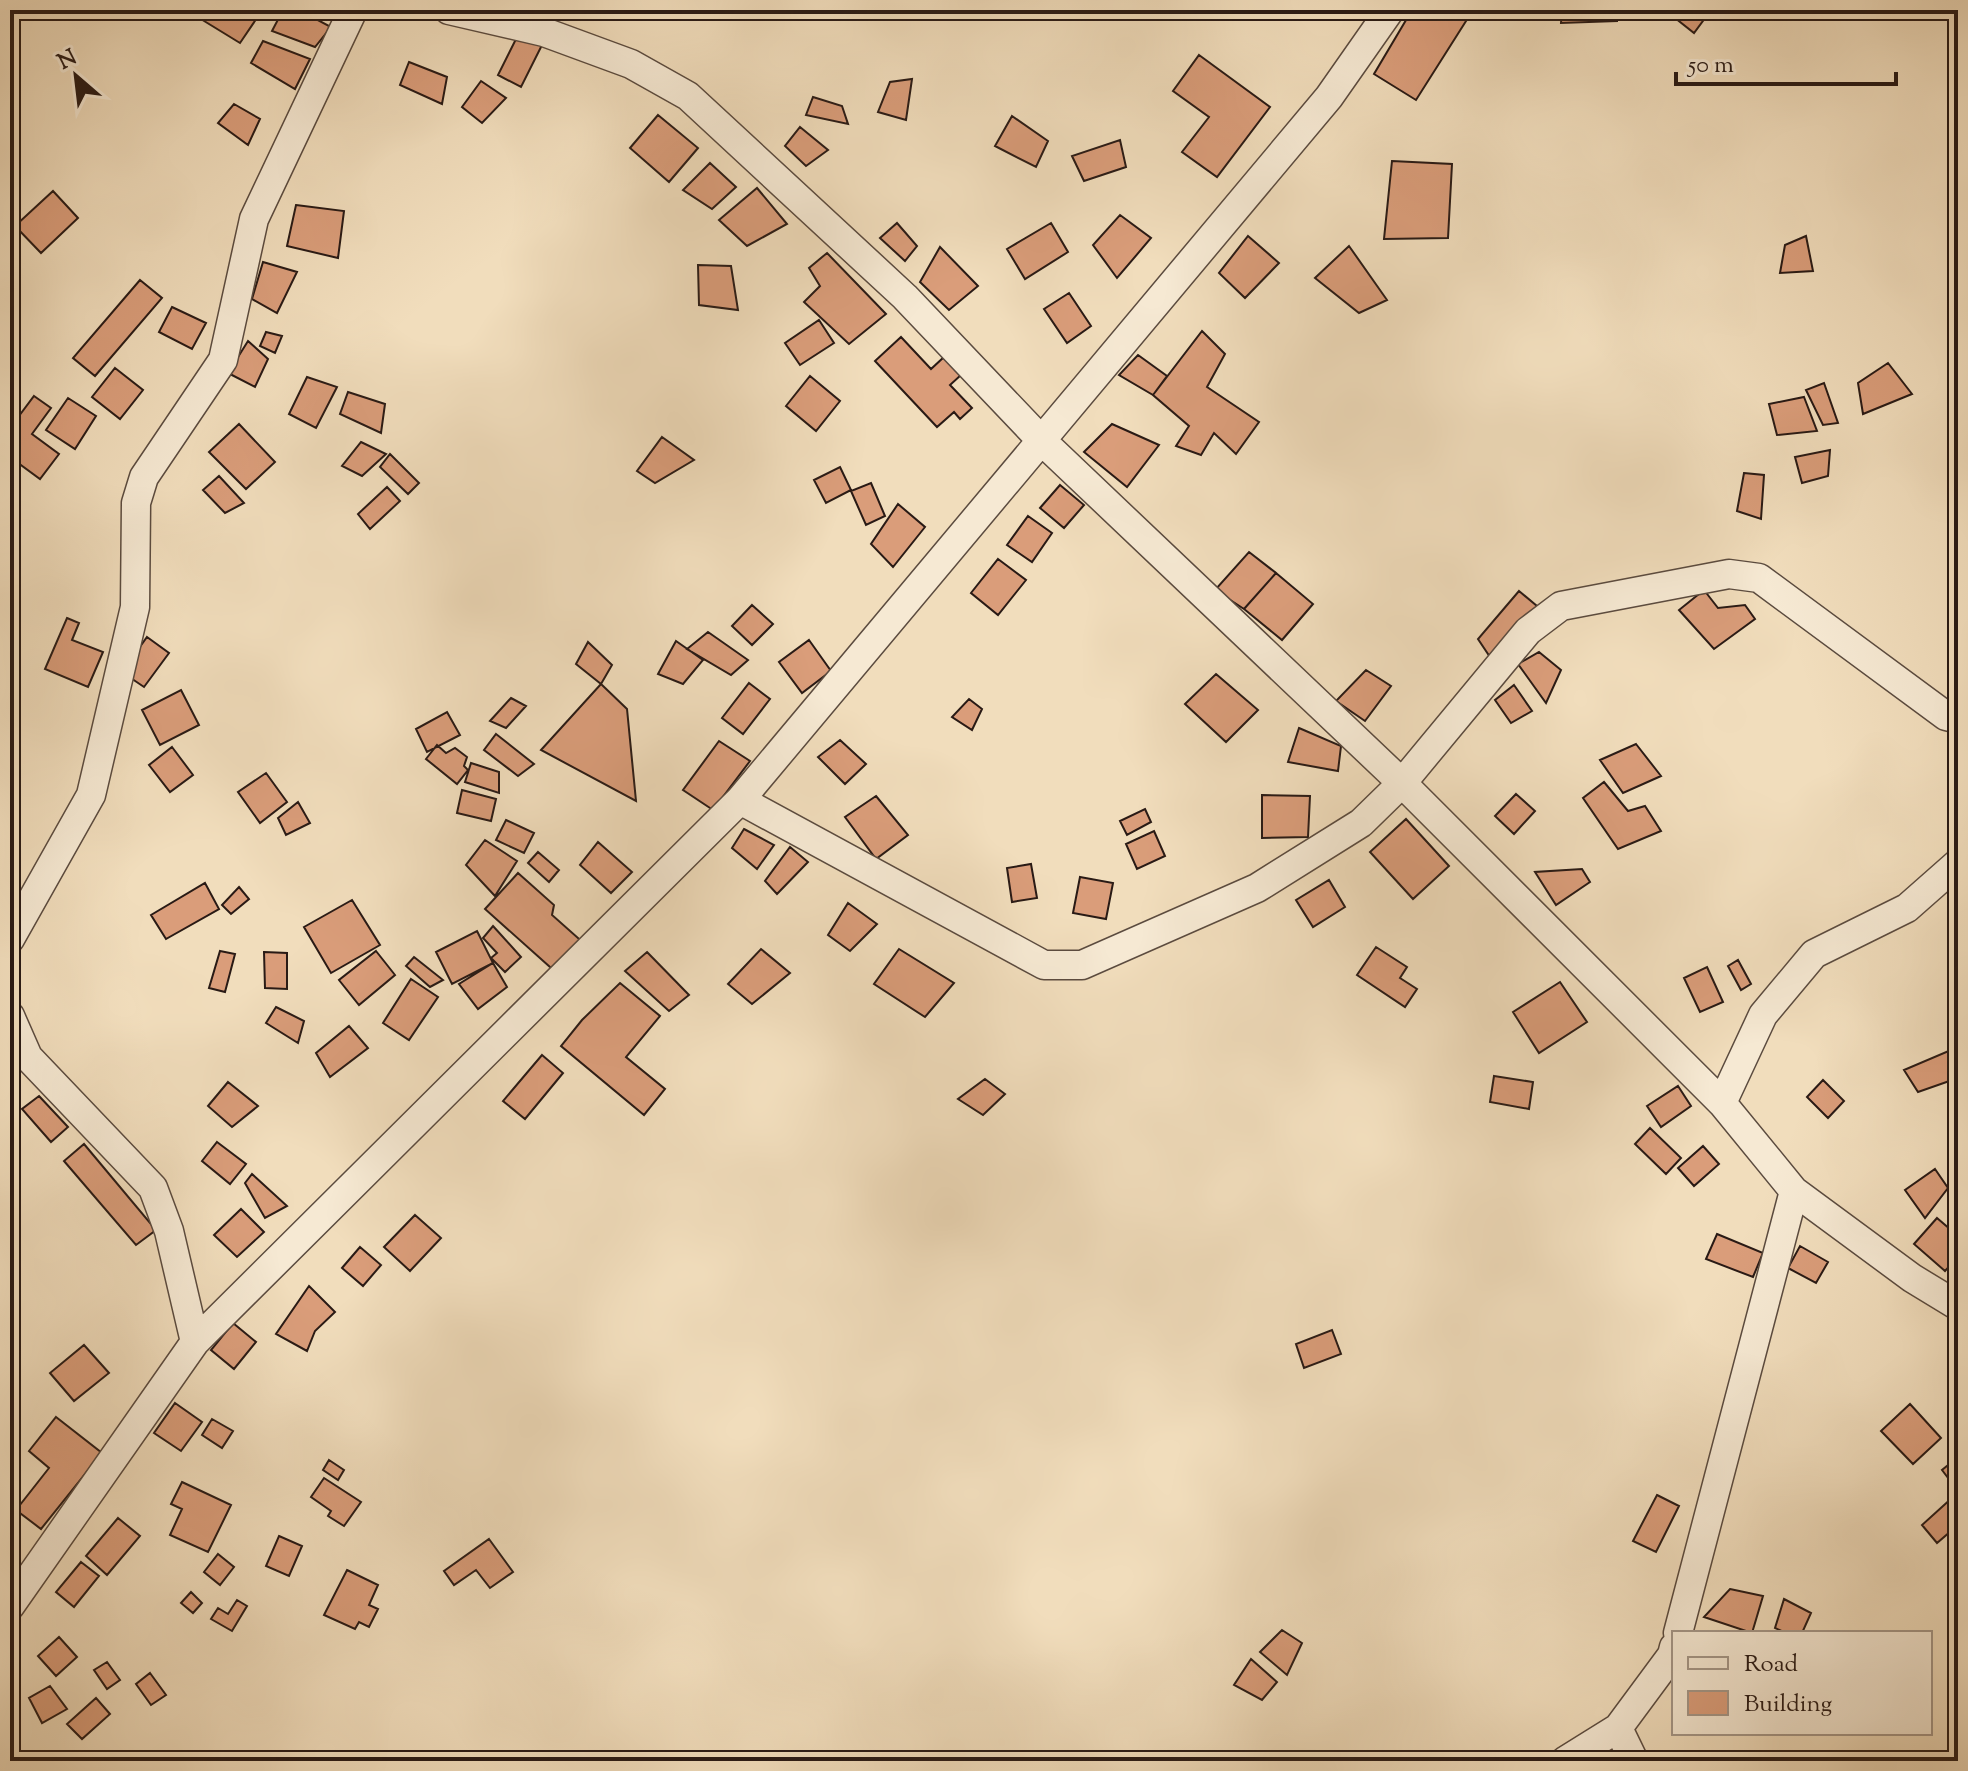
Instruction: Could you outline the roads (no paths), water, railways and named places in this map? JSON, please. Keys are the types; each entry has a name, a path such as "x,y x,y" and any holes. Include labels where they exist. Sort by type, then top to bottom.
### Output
{"street":[{"path":"10,939 91,795 135,607 136,503 144,477 223,360 254,219 353,10"},
{"path":"449,10 544,32 631,64 688,96 905,297 1042,441 1402,783 1722,1103 1794,1191 1912,1278 1958,1306"},
{"path":"10,1606 195,1342 740,800 1329,97 1390,10"},
{"path":"740,800 1044,965 1082,965 1257,888 1361,823 1402,783 1528,631 1561,606 1729,574 1759,578 1946,716 1958,719"},
{"path":"1722,1103 1763,1015 1814,954 1907,908 1958,863"},
{"path":"10,1016 28,1057 153,1188 169,1231 195,1342"},
{"path":"1679,1631 1794,1191"},
{"path":"1565,1761 1618,1728 1672,1655"},
{"path":"1618,1728 1634,1761"}]}
